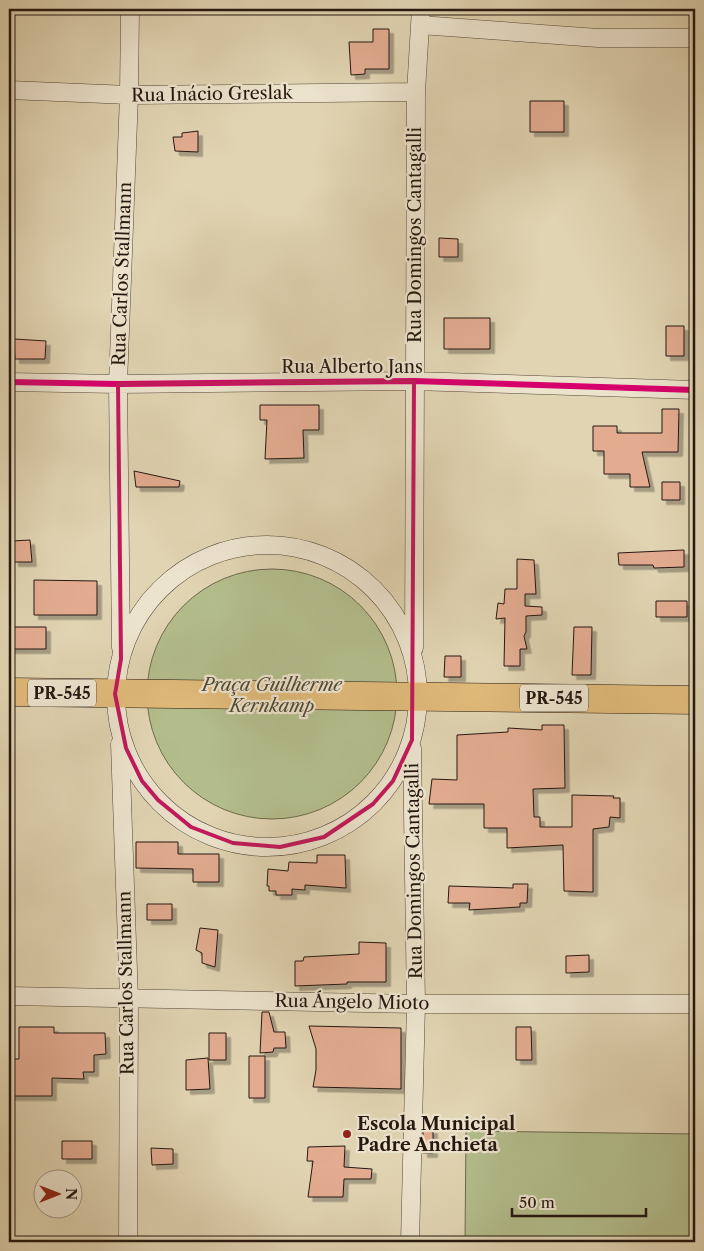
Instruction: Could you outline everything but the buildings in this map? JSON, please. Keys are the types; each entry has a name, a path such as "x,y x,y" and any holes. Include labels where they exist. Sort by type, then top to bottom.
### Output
{"highway":[{"name":"PR-545","path":"9,692 116,694 413,684 462,696 695,700"}],"street":[{"name":"Rua Carlos Stallmann","path":"121,659 118,384 129,96 130,9"},
{"path":"420,17 598,38 695,38"},
{"name":"Rua Domingos Cantagalli","path":"410,1242 416,1004 412,740 416,92 420,17"},
{"name":"Rua Inácio Greslak","path":"9,90 129,96 416,92"},
{"name":"Rua Alberto Jans","path":"9,382 118,384 414,380 695,390"},
{"path":"412,740 404,762 392,781 373,804 352,822 324,837 303,843 280,847 255,847 233,844 191,827 158,800 142,780 126,748 119,723 116,694 121,659 129,635 145,607 166,583 192,564 221,551 256,544 286,545 314,551 347,567 374,588 397,618 408,642 413,684"},
{"name":"Rua Carlos Stallmann","path":"119,723 128,999 128,1242"},
{"name":"Rua Ángelo Mioto","path":"9,996 416,1004 695,1004"}],"highlighted area":[{"path":"414,381 412,740 393,781 373,804 324,837 280,847 233,843 191,827 158,800 142,781 126,748 115,694 121,659 118,384"}],"green space":[{"name":"Praça Guilherme Kernkamp","path":"260,569 284,569 320,578 342,590 361,605 376,624 388,646 395,670 397,694 395,718 388,742 376,764 361,783 342,798 320,810 284,819 260,819 224,810 202,798 183,783 168,764 156,742 147,706 147,682 156,646 168,624 183,605 202,590 224,578"},
{"path":"466,1131 695,1134 695,1242 465,1242"}],"cycle path":[{"path":"9,382 118,384 414,381 695,390"}],"place":[{"name":"Escola Municipal Padre Anchieta","path":"347,1134"}]}
